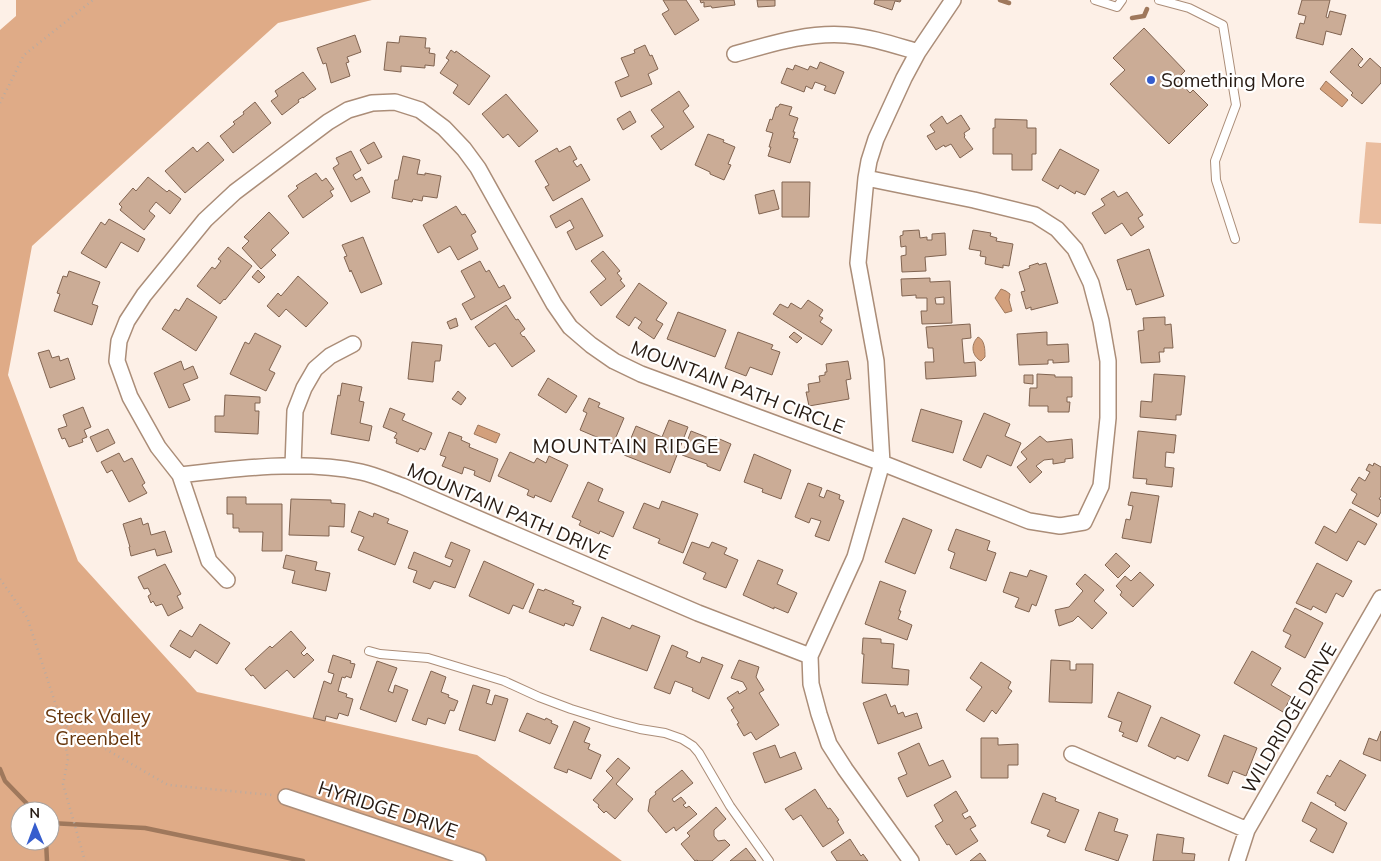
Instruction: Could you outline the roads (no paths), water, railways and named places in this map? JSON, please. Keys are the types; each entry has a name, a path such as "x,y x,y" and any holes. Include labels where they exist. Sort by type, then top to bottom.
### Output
{"street":[{"path":"910,861 829,744 811,684 810,656 854,557 882,463 876,361 858,263 869,161 890,106 918,52 953,0"},
{"path":"735,54 812,35 846,35 878,40 918,52"},
{"name":"MOUNTAIN PATH CIRCLE","path":"227,580 209,561 180,475 158,447 130,397 117,361 119,341 144,295 205,220 235,192 328,122 348,110 372,103 395,102 420,110 444,128 464,149 478,168 554,304 570,327 591,345 614,360 642,374 882,463 1029,521 1060,526 1084,522 1101,486 1108,418 1108,361 1101,321 1091,283 1075,249 1057,229 1035,215 974,200 866,178"},
{"path":"294,466 296,411 304,388 315,370 330,356 353,344"},
{"name":"MOUNTAIN PATH DRIVE","path":"180,475 222,470 294,466 328,467 363,472 402,486 698,613 810,656"},
{"name":"WILDRIDGE DRIVE","path":"1237,861 1247,830 1381,598"},
{"path":"1072,754 1247,830"},
{"name":"HYRIDGE DRIVE","path":"286,797 478,861"}],"lane":[{"path":"1095,0 1117,7 1122,0"},
{"path":"1159,0 1189,8 1223,24 1236,105 1215,161 1216,180 1235,239"},
{"path":"369,651 380,654 428,658 504,681 571,709 613,722 665,733 682,739 693,746 699,753 730,806 769,861"}],"waterway":[{"path":"1000,0 1009,3"},
{"path":"1132,18 1144,16 1147,9"},
{"path":"0,769 5,781 24,801"},
{"path":"60,824 145,828 303,861"},
{"path":"46,851 47,861"}],"place":[{"name":"Something More","path":"1151,80"}],"district":[{"name":"MOUNTAIN RIDGE","path":"626,445"}],"park label":[{"name":"Steck Valley Greenbelt","path":"98,727"}]}
